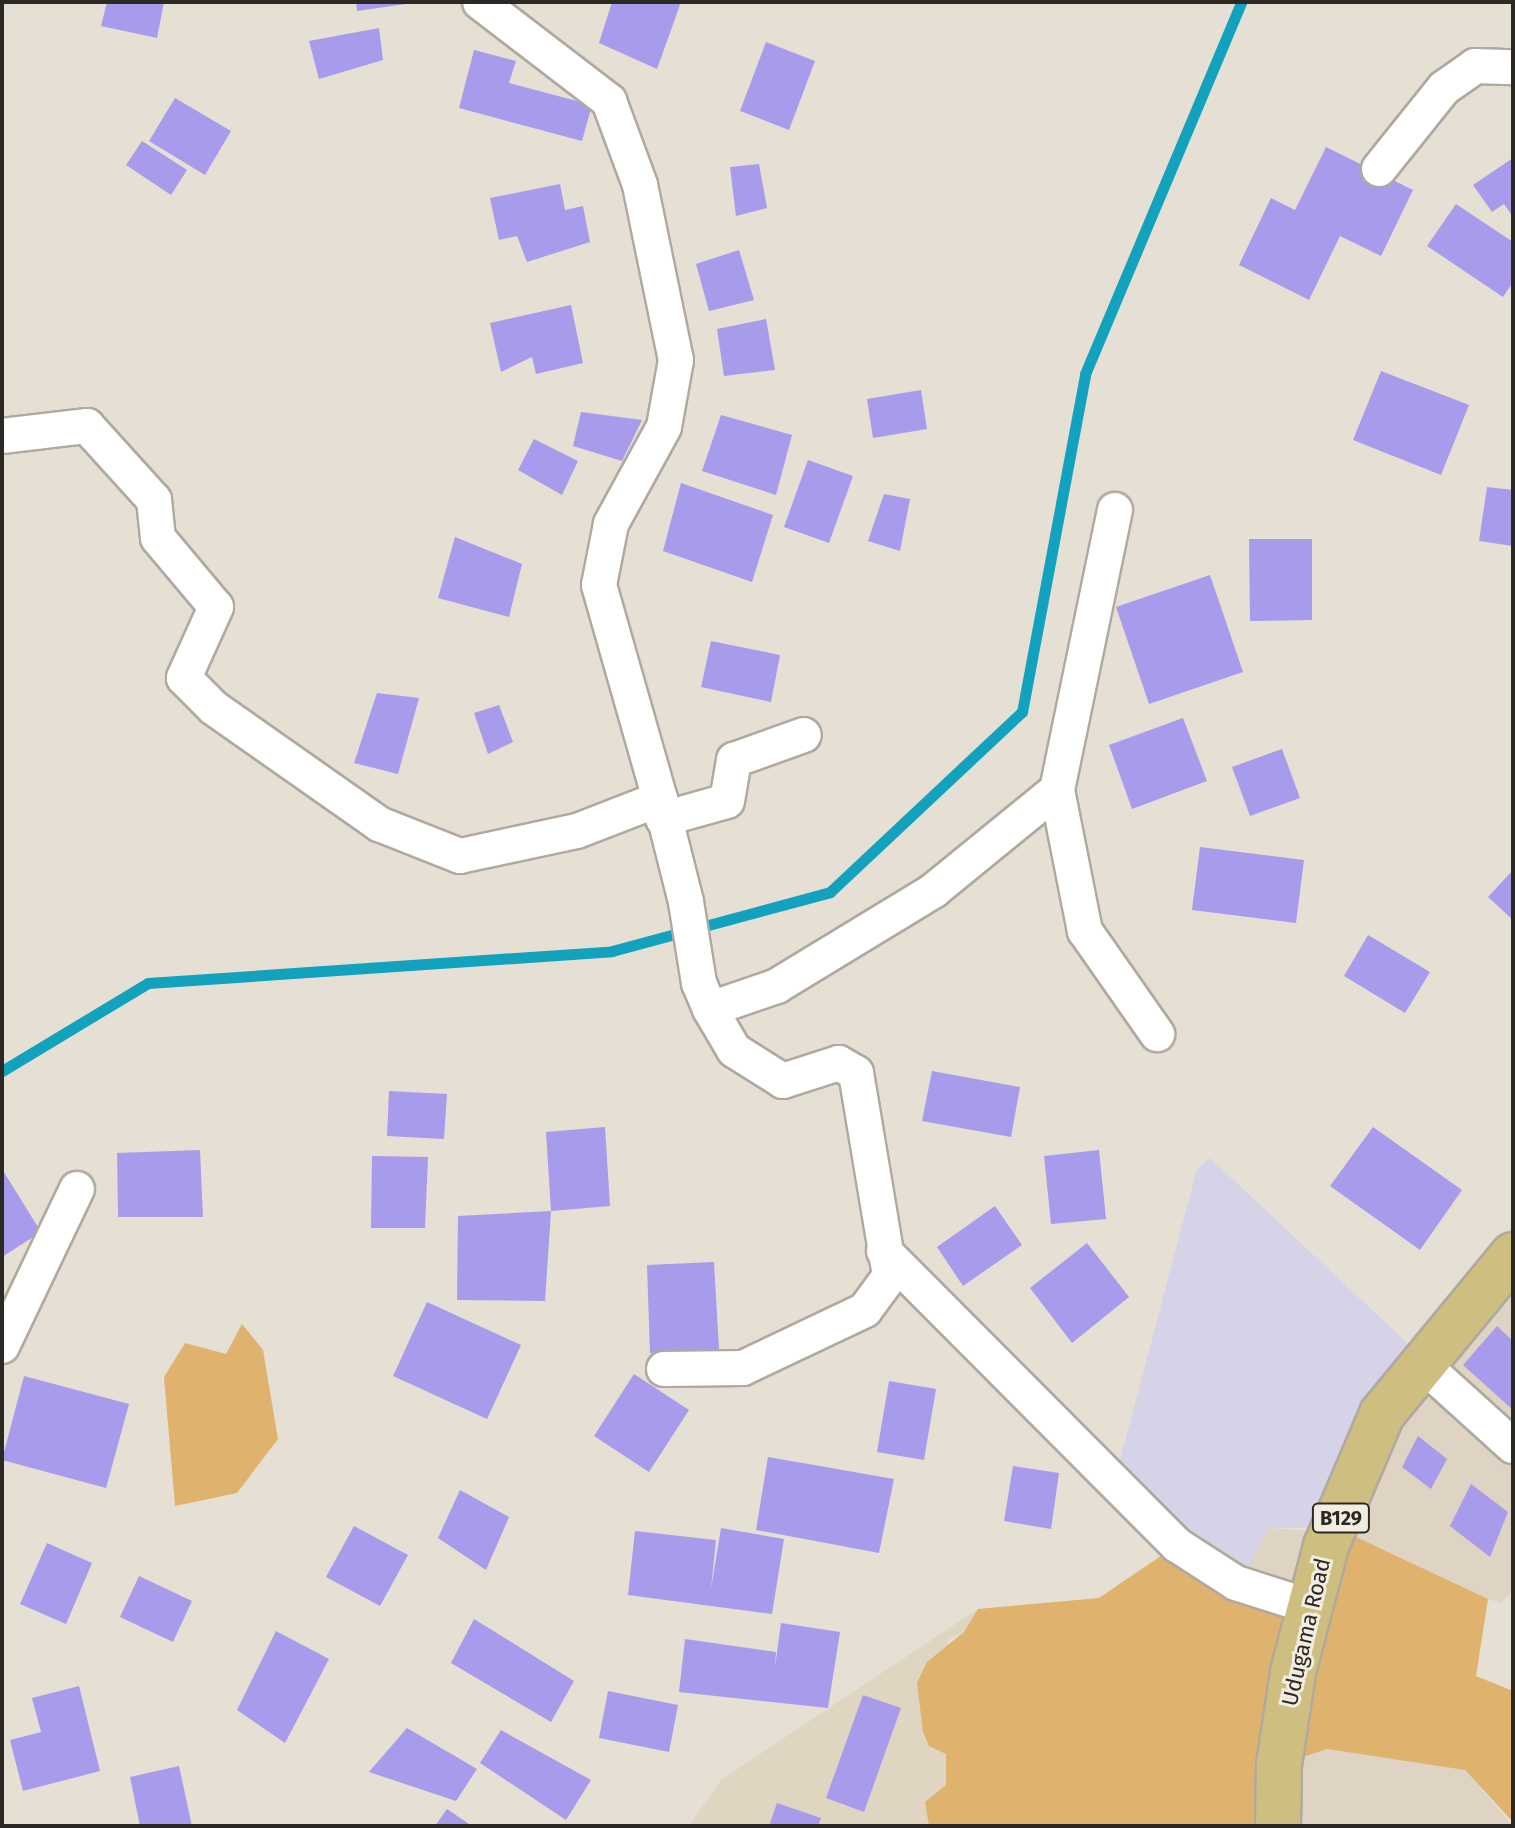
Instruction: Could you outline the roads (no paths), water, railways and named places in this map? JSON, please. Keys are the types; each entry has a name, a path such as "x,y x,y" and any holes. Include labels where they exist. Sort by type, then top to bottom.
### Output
{"main road":[{"name":"Udugama Road","path":"1278,1826 1279,1765 1308,1606 1326,1546 1382,1414 1513,1255"}],"street":[{"path":"480,2 609,101 640,185 676,360 664,427 611,524 599,585 686,902 706,1003 734,1050 783,1081 839,1063 856,1073 890,1276 865,1310 743,1368 664,1369"},
{"path":"1379,169 1444,88 1475,66 1513,67"},
{"path":"2,436 87,426 154,500 158,538 216,607 184,678 214,708 379,824 460,856 662,809 727,801 734,760 804,735"},
{"path":"1115,510 1057,790 1085,931 1157,1034"},
{"path":"706,1003 777,986 933,891 1057,790"},
{"path":"2,1346 77,1189"},
{"path":"884,1251 1177,1545 1236,1583 1308,1606"},
{"path":"1421,1363 1513,1446"}],"waterway":[{"path":"2,1071 148,983 612,951 830,892 1022,712 1085,374 1241,2"}]}
